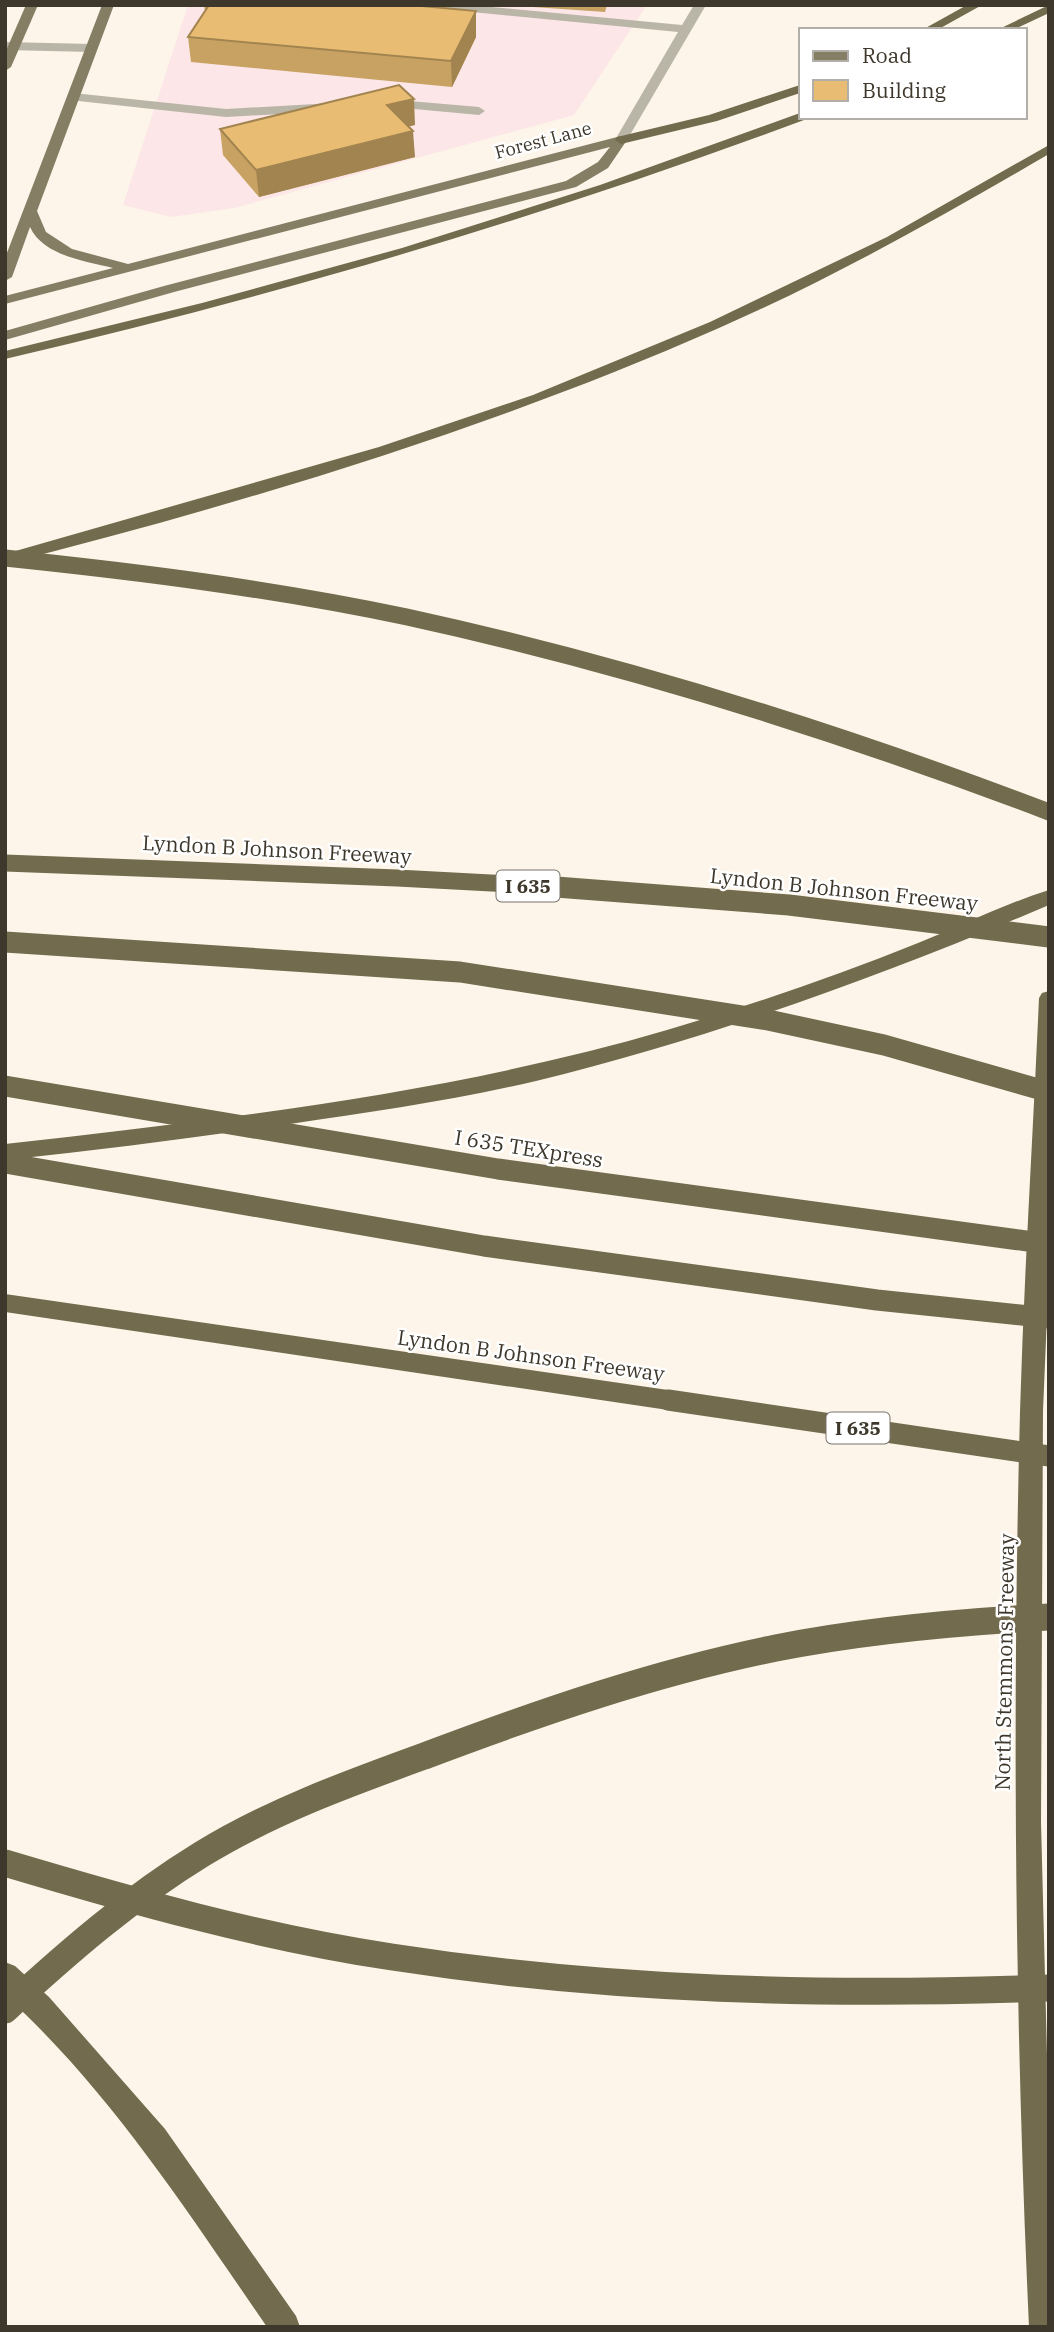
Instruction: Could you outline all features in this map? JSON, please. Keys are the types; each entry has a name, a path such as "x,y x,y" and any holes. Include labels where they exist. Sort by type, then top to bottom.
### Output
{"highway":[{"path":"932,28 976,5"},
{"path":"1007,28 1049,8"},
{"path":"621,140 713,118 799,89"},
{"path":"5,355 203,308 516,219 687,160 799,117"},
{"path":"6,559 384,450 538,398 715,325 892,240 1049,149"},
{"path":"6,559 191,579 341,605 483,634 630,671 819,728 978,783 1049,811"},
{"name":"Lyndon B Johnson Freeway","path":"5,863 223,870 566,888 874,915 1049,937"},
{"path":"5,1152 127,1139 388,1102 535,1073 680,1035 920,952 1049,897"},
{"path":"5,942 460,972 768,1020 884,1045 1049,1092"},
{"name":"North Stemmons Freeway","path":"1044,2327 1034,2126 1028,1822 1032,1411 1048,1011"},
{"name":"I 635 TEXpress","path":"5,1086 498,1170 1049,1244"},
{"path":"5,1163 484,1246 877,1300 1049,1318"},
{"name":"Lyndon B Johnson Freeway","path":"5,1303 1049,1456"},
{"path":"5,2010 100,1928 157,1884 204,1853 318,1798 469,1739 628,1685 775,1648 911,1628 1049,1617"},
{"path":"5,1863 243,1929 398,1960 594,1984 808,1994 974,1992 1049,1987"},
{"path":"5,1976 39,2007 155,2139 285,2327"}],"main road":[{"path":"5,68 10,46 32,5"},
{"path":"5,277 108,5"},
{"name":"Forest Lane","path":"5,300 621,140"},
{"name":"Forest Lane","path":"5,336 169,289 571,184 603,165 621,140"},
{"path":"30,211 40,234 66,252 129,267"}],"street":[{"path":"431,5 635,20 685,30"},
{"path":"621,140 699,5"},
{"path":"10,46 92,48"},
{"path":"73,97 226,113 345,106"},
{"path":"372,104 479,111"}],"shaded area":[{"path":"188,5 647,5 574,115 234,208 171,217 123,205"}],"building":[{"path":"209,5 411,5 476,11 451,61 188,37"},
{"path":"399,85 414,99 387,105 413,131 256,170 220,129"}]}
